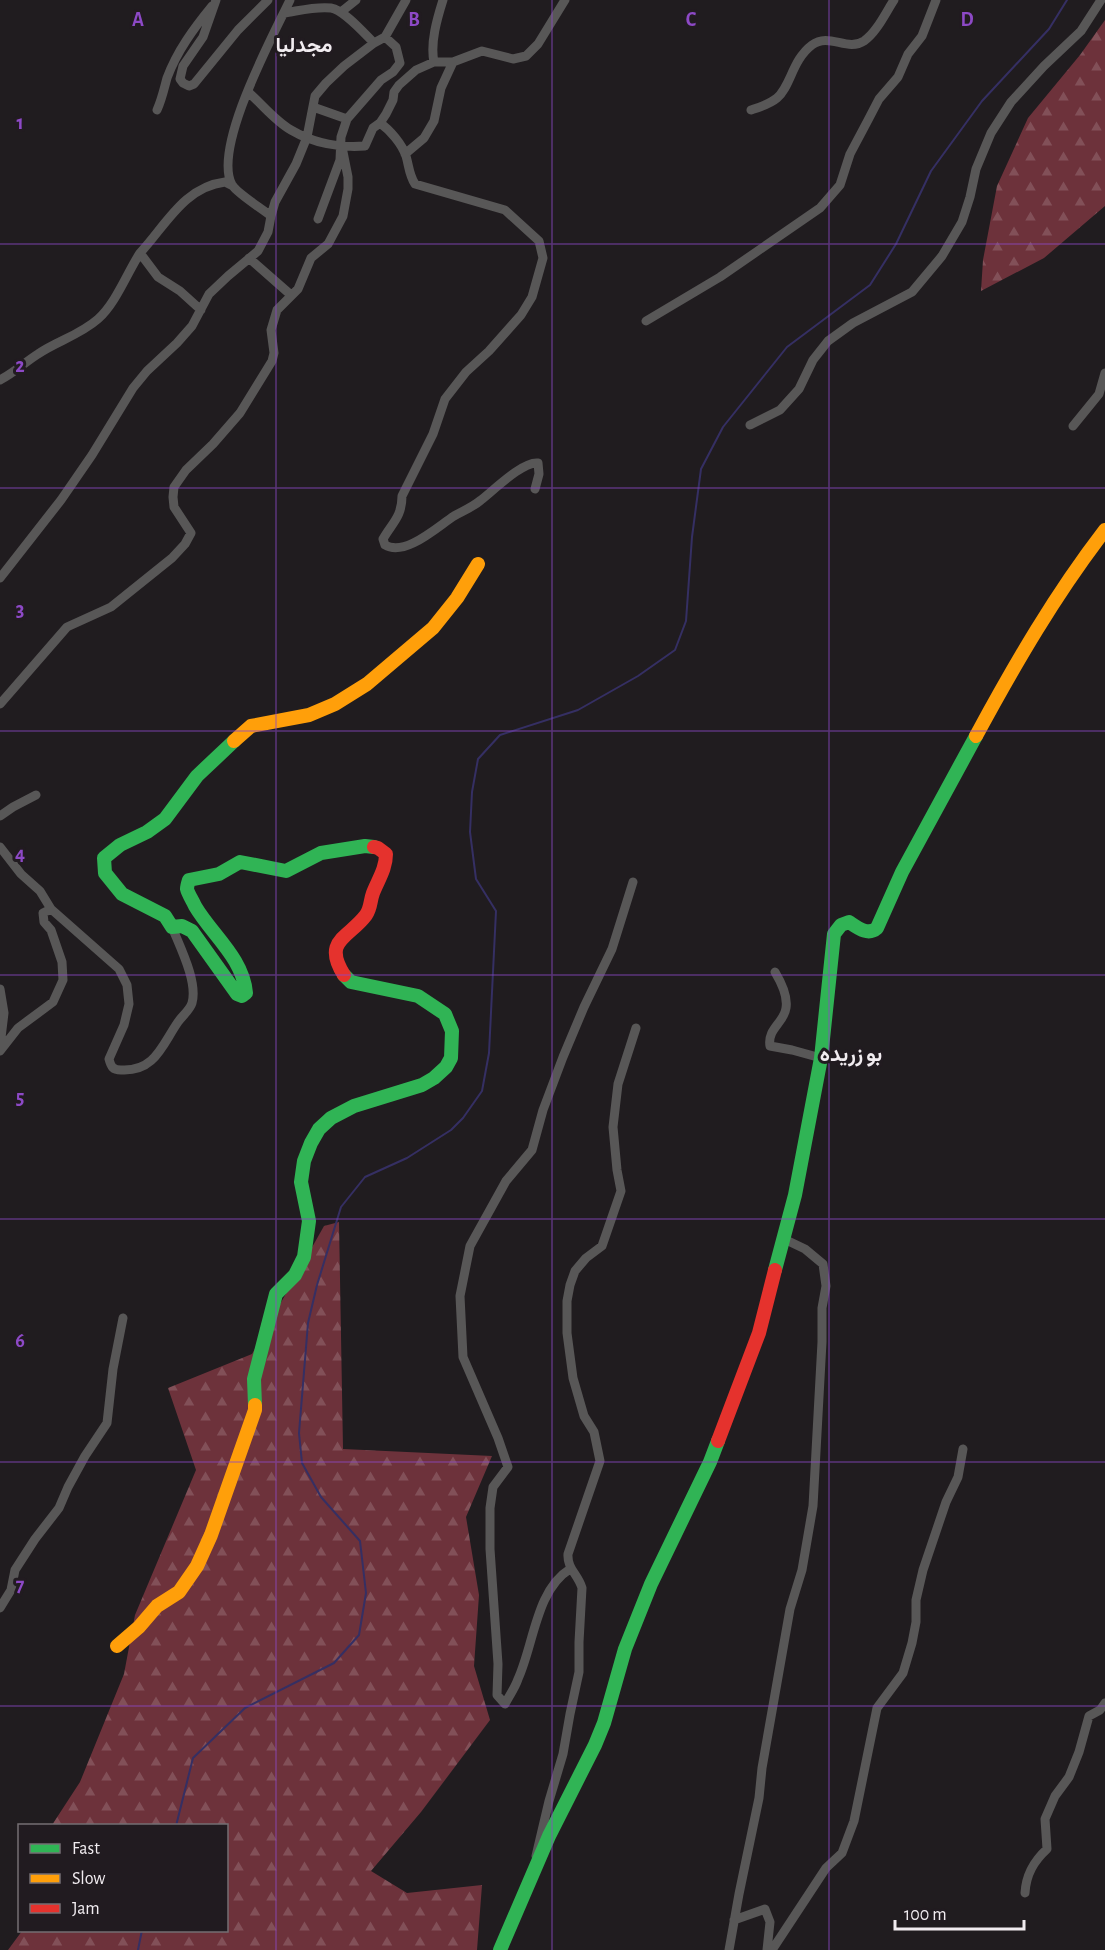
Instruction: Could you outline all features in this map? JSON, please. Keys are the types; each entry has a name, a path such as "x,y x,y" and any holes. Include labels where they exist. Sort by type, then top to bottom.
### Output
{"street":[{"path":"216,1 203,37 181,72 180,79 189,86 194,84 238,30 268,0"},
{"path":"233,186 229,164 231,141 248,92 290,0"},
{"path":"340,12 356,0"},
{"path":"0,578 61,500 133,388 192,326 209,294 258,251 268,232 275,202 308,137 315,96 344,66 385,37 406,0"},
{"path":"434,62 437,18 443,0"},
{"path":"248,92 290,130 342,147 365,146 373,128 380,123 393,100 394,92 416,70 434,62 453,62 483,51 513,58 526,56 538,44 565,0"},
{"path":"752,110 769,103 779,95 795,65 809,47 820,40 848,45 862,42 871,34 894,0"},
{"path":"646,321 720,277 820,208 840,186 850,154 879,99 898,77 908,54 922,36 936,0"},
{"path":"750,425 780,410 799,389 813,360 828,341 853,323 912,292 942,256 962,222 976,169 990,133 1011,102 1081,31 1101,0"},
{"path":"157,110 178,54 190,34 216,1"},
{"path":"284,13 331,8 340,12 374,43"},
{"path":"0,704 67,627 106,611 172,558 189,540 189,530 173,502 174,487 186,470 240,413 256,388 272,362 274,353 271,330 277,310 298,289 311,258 328,244 343,216 348,177 341,137 347,119 381,80 393,72 400,63 396,47 385,37"},
{"path":"405,154 424,138 434,121 441,88 453,62"},
{"path":"313,107 347,119"},
{"path":"380,123 388,128 405,154 411,177 415,183 504,210 538,241 543,258 532,297 521,315 489,351 466,372 445,399 433,434 402,496 399,516 382,539 385,546 395,549 408,546 473,506 528,465 538,463 540,468 535,489"},
{"path":"318,219 340,160 342,147"},
{"path":"0,380 18,370 37,354 84,329 99,318 140,253 178,207 194,193 215,183 225,182 271,216"},
{"path":"140,253 158,277 180,291 201,310"},
{"path":"249,258 291,296"},
{"path":"1073,426 1099,394 1105,373"},
{"path":"500,1950 535,1867 595,1745 622,1658 651,1584 710,1462 759,1333 795,1195 821,1058 834,934 841,925 849,922 861,931 870,932 876,928 885,914 903,870 1025,645 1061,588 1105,530"},
{"path":"0,847 21,874 40,891 51,909 119,969 127,985 129,1005 124,1025 109,1059 112,1068 117,1070 142,1068 159,1053 178,1022 192,1005 193,991 186,961 165,916 122,894 105,873 104,858 120,845 147,832 165,819 197,776 251,726 289,721 309,715 347,699 375,679 431,630 452,606 478,564"},
{"path":"0,816 36,795"},
{"path":"117,1646 139,1628 157,1606 179,1592 197,1566 211,1535 255,1410 255,1379 276,1294 295,1275 303,1257 309,1221 301,1182 310,1143 331,1118 341,1112 422,1085 434,1078 451,1059 452,1031 445,1014 417,996 351,982 346,978 337,961 335,950 338,940 369,911 371,896 387,862 386,854 378,848 364,846 321,853 286,871 240,862 219,874 189,880 187,890 207,925 237,961 246,987 246,993 242,996 237,994 192,931 182,926 172,927"},
{"path":"570,1569 559,1575 546,1595 518,1680 505,1704 497,1695 498,1665 489,1549 493,1487 508,1467 463,1357 460,1296 470,1246 506,1181 532,1150 543,1110 563,1057 612,949 633,882"},
{"path":"0,1048 18,1028 53,1002 63,980 62,962 51,930 43,917 43,913 51,909"},
{"path":"775,972 786,997 787,1009 772,1031 769,1039 770,1046 821,1058"},
{"path":"0,989 4,1013 0,1048"},
{"path":"535,1867 537,1848 563,1754 579,1672 582,1588 580,1580 567,1563 568,1554 600,1461 594,1432 584,1416 573,1378 567,1333 567,1301 575,1271 586,1258 602,1246 621,1191 613,1127 618,1084 636,1028"},
{"path":"729,1950 759,1798 762,1768 790,1609 804,1559 813,1506 816,1470 822,1308 826,1286 823,1264 805,1249 784,1239"},
{"path":"0,1608 11,1590 15,1570 59,1508 85,1456 107,1423 113,1369 123,1318"},
{"path":"772,1950 826,1868 842,1853 854,1821 877,1708 903,1673 916,1622 916,1600 922,1570 946,1502 958,1477 963,1449"},
{"path":"1025,1893 1025,1880 1036,1860 1047,1849 1045,1820 1055,1796 1069,1778 1089,1716 1100,1710 1105,1703"},
{"path":"734,1920 765,1909 770,1923 767,1950"}],"green space":[{"path":"1105,20 1105,206 1044,258 981,291 983,260 997,186 1028,118 1080,55"},
{"path":"339,1222 343,1449 492,1456 466,1517 479,1595 474,1666 490,1720 421,1812 371,1871 407,1893 482,1885 477,1950 8,1950 21,1932 228,1932 228,1824 53,1824 80,1782 124,1674 135,1615 196,1470 168,1388 252,1354 324,1226"}],"waterway":[{"path":"176,1824 193,1758 245,1708 334,1663 359,1635 366,1593 360,1541 321,1497 302,1463 299,1433 308,1323 341,1207 365,1177 407,1158 451,1130 463,1118 482,1091 489,1053 496,911 476,879 470,832 472,792 478,759 500,735 578,710 638,676 675,650 686,621 692,537 701,469 723,427 787,347 870,285 896,244 931,171 982,101 1049,29 1067,0"},
{"path":"138,1950 142,1932"}],"traffic: fast":[{"path":"775,1270 795,1195 821,1058 834,934 841,925 849,922 867,931 877,928 902,872 976,736"},
{"path":"234,741 197,776 165,819 147,832 120,845 104,858 105,873 122,894 165,916 172,927 182,926 192,931 237,994 242,996 246,993 244,980 226,947 195,906 187,889 189,880 219,874 240,862 286,871 321,853 365,846 374,847"},
{"path":"255,1405 254,1379 276,1294 295,1275 304,1257 309,1221 301,1182 304,1161 311,1143 319,1129 331,1118 354,1106 422,1085 446,1067 451,1058 452,1031 445,1014 418,996 351,982 344,975"},
{"path":"500,1950 549,1836 595,1745 604,1723 625,1649 651,1584 718,1441"}],"traffic: slow":[{"path":"976,736 1036,630 1069,579 1105,530"},
{"path":"234,741 251,726 309,715 335,704 367,684 433,628 457,598 478,564"},
{"path":"117,1646 139,1627 157,1606 179,1592 197,1566 211,1535 255,1405"}],"traffic: jam":[{"path":"344,975 338,963 337,947 340,940 368,912 385,865 386,854 374,847"},
{"path":"718,1441 759,1333 775,1270"}],"district":[{"name":"مجدليا","path":"304,45"},
{"name":"بو زريده","path":"851,1054"}]}
